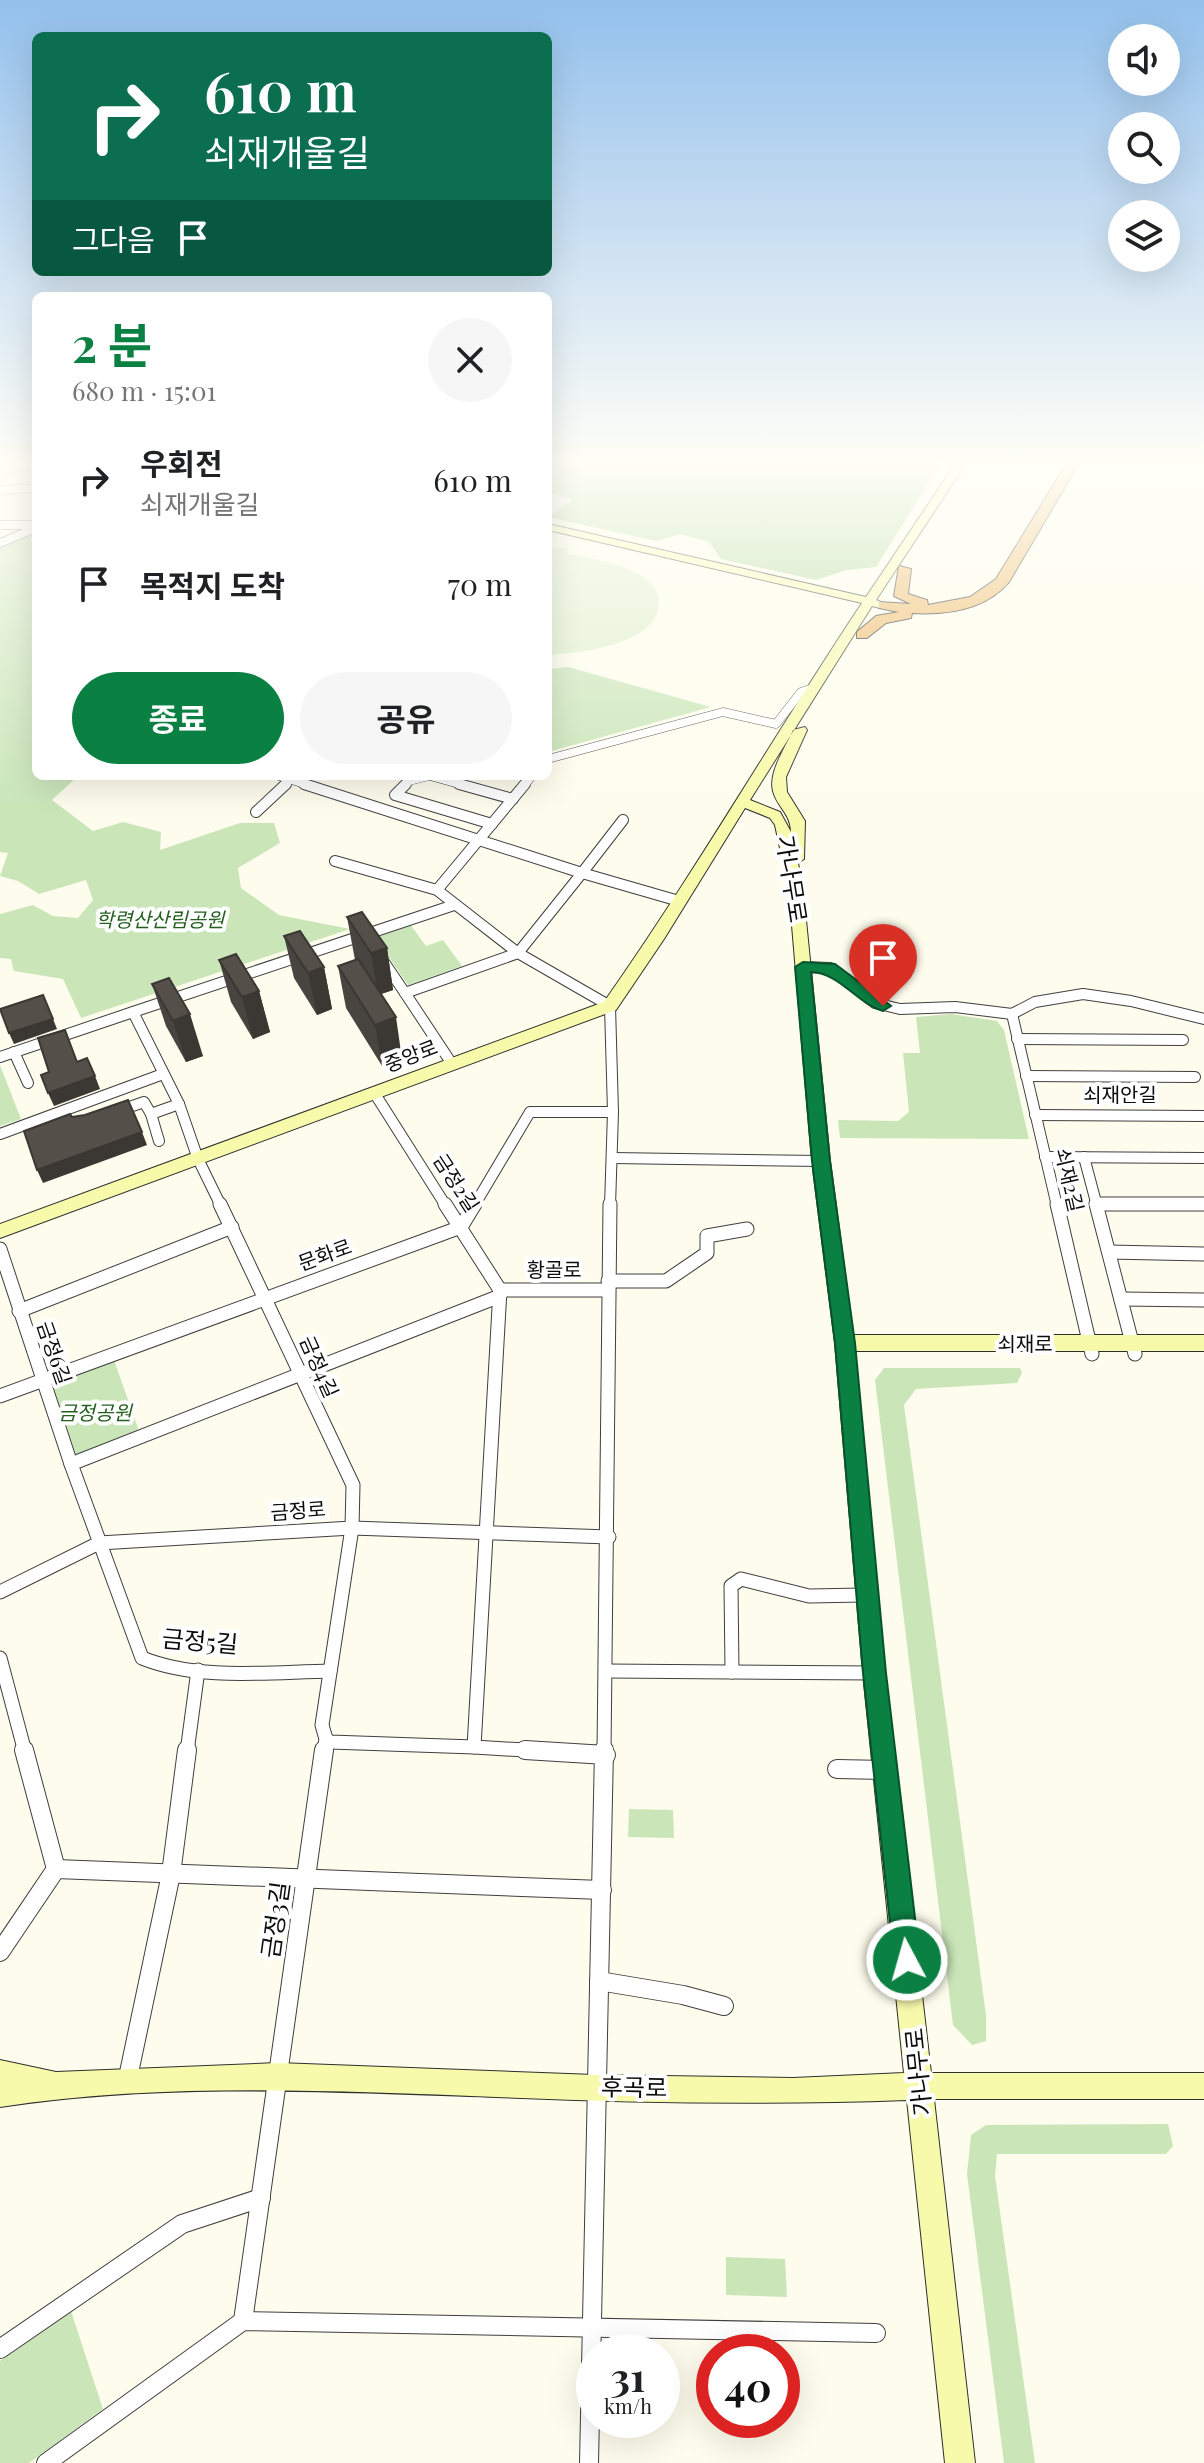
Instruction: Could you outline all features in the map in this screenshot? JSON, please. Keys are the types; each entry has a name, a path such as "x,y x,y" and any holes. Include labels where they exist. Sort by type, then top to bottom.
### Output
{"highway":[{"path":"903,578 901,596 911,601 941,606"},
{"path":"862,635 876,621 886,617 976,595 991,585 995,578"},
{"path":"877,603 921,610 980,600 1004,578"}],"main road":[{"path":"772,578 877,603"},
{"path":"812,587 854,590 871,584 875,578"},
{"path":"740,801 763,785 862,635 891,578"},
{"path":"610,1006 813,688 897,578"},
{"path":"796,890 798,821 780,792 779,777 800,730"},
{"name":"가나무로","path":"740,801 775,815 782,824 796,890 821,1161 846,1349 874,1673 960,2463"},
{"name":"중앙로","path":"0,1231 610,1006"},
{"path":"846,1349 1134,1349 1204,1343"},
{"path":"1134,1349 1204,1355"},
{"path":"0,2073 65,2084"},
{"name":"후곡로","path":"65,2084 278,2076 595,2088 793,2091 921,2086 1204,2086"},
{"path":"0,2094 65,2084"}],"street":[{"path":"552,758 723,712 776,724 801,692 813,688"},
{"path":"256,812 290,780 679,901"},
{"path":"413,780 395,795 492,824"},
{"path":"444,780 513,799"},
{"path":"437,890 529,780"},
{"path":"405,993 518,953 623,820"},
{"path":"335,861 437,890 518,953 610,1006 613,1112 608,1285 606,1755 595,2088 589,2463"},
{"path":"0,1057 454,905"},
{"path":"366,936 452,1064"},
{"path":"803,967 830,968 875,1003 900,1009 955,1007 1012,1014 1025,1005 1045,998 1076,993 1112,996 1204,1019"},
{"name":"금정4길","path":"133,1012 179,1104 198,1159 267,1298 300,1376 353,1485 352,1528"},
{"name":"쇠재2길","path":"1012,1014 1091,1349"},
{"path":"1017,1039 1183,1040"},
{"path":"14,1052 28,1083"},
{"path":"0,1134 163,1074"},
{"name":"쇠재안길","path":"1026,1076 1195,1077"},
{"name":"금정2길","path":"375,1094 500,1293"},
{"path":"102,1116 144,1102 159,1141"},
{"path":"151,1114 179,1104"},
{"path":"461,1227 530,1112 613,1112"},
{"name":"쇠재안길","path":"1035,1115 1204,1116"},
{"path":"1045,1157 1204,1158"},
{"path":"1084,1157 1134,1349"},
{"path":"612,1158 821,1161"},
{"path":"1096,1204 1204,1204"},
{"name":"금정6길","path":"19,1311 232,1227"},
{"name":"문화로","path":"0,1396 461,1227"},
{"name":"황골로","path":"500,1293 666,1281 707,1253 707,1236 747,1229"},
{"name":"금정6길","path":"0,1249 99,1543"},
{"path":"1109,1252 1204,1254"},
{"path":"71,1464 300,1376 500,1293 474,1747"},
{"path":"1121,1299 1204,1300"},
{"name":"금정로","path":"0,1592 99,1543 352,1528 609,1537"},
{"name":"금정3길","path":"243,2321 326,1739 322,1725 352,1528"},
{"name":"금정5길","path":"99,1543 142,1658 149,1663 198,1670 330,1671"},
{"path":"732,1672 731,1586 741,1579 809,1596 863,1595"},
{"path":"0,1658 56,1869 0,1952"},
{"path":"127,2082 171,1874 198,1670"},
{"path":"607,1671 874,1673"},
{"path":"326,1739 330,1742 606,1755"},
{"path":"837,1769 885,1770"},
{"path":"56,1869 602,1890"},
{"path":"599,1981 683,1995 724,2006"},
{"path":"0,2349 182,2224 261,2198"},
{"path":"46,2463 243,2321 876,2333"}],"green space":[{"name":"학령산산림공원","path":"0,578 32,578 32,780 74,780 52,800 93,831 123,822 161,832 160,850 240,823 274,823 280,843 238,868 241,888 279,915 350,929 81,1018 63,979 14,971 11,959 0,958 0,914 33,905 53,916 78,918 93,900 86,880 39,894 18,881 0,876 8,853 0,852"},
{"path":"552,578 644,578 652,585 658,596 658,610 646,628 618,643 552,655"},
{"path":"568,667 711,707 552,751 552,669"},
{"path":"410,924 426,946 443,940 462,966 408,985 375,937"},
{"path":"951,1014 997,1021 1004,1030 1029,1139 840,1138 838,1120 898,1121 909,1112 903,1053 920,1053 916,1017"},
{"path":"0,1065 21,1119 0,1126"},
{"name":"금정공원","path":"113,1357 140,1434 74,1460 49,1382"},
{"path":"884,1368 1020,1368 1022,1373 1017,1383 916,1389 904,1405 986,2015 986,2041 972,2045 953,2025 875,1380"},
{"path":"629,1809 673,1810 674,1838 628,1837"},
{"path":"1168,2124 1173,2146 1166,2154 997,2154 995,2176 1035,2463 1004,2463 967,2174 971,2135 986,2125"},
{"path":"726,2257 785,2259 787,2297 726,2295"},
{"path":"71,2311 103,2409 29,2463 0,2463 0,2361"}],"building":[{"path":"362,912 387,948 371,953 347,917"},
{"path":"300,931 324,967 308,973 284,936"},
{"path":"236,954 259,991 242,997 219,960"},
{"path":"358,959 396,1017 375,1025 338,966"},
{"path":"169,978 190,1014 173,1021 152,984"},
{"path":"43,995 53,1019 9,1033 0,1009"},
{"path":"65,1030 77,1062 87,1058 95,1076 48,1093 41,1075 49,1072 38,1038"},
{"path":"128,1100 142,1132 37,1170 24,1131 70,1114 72,1117 85,1115"}],"route":[{"path":"883,1006 830,968 803,967 821,1161 845,1343 874,1673 907,1960"}]}
